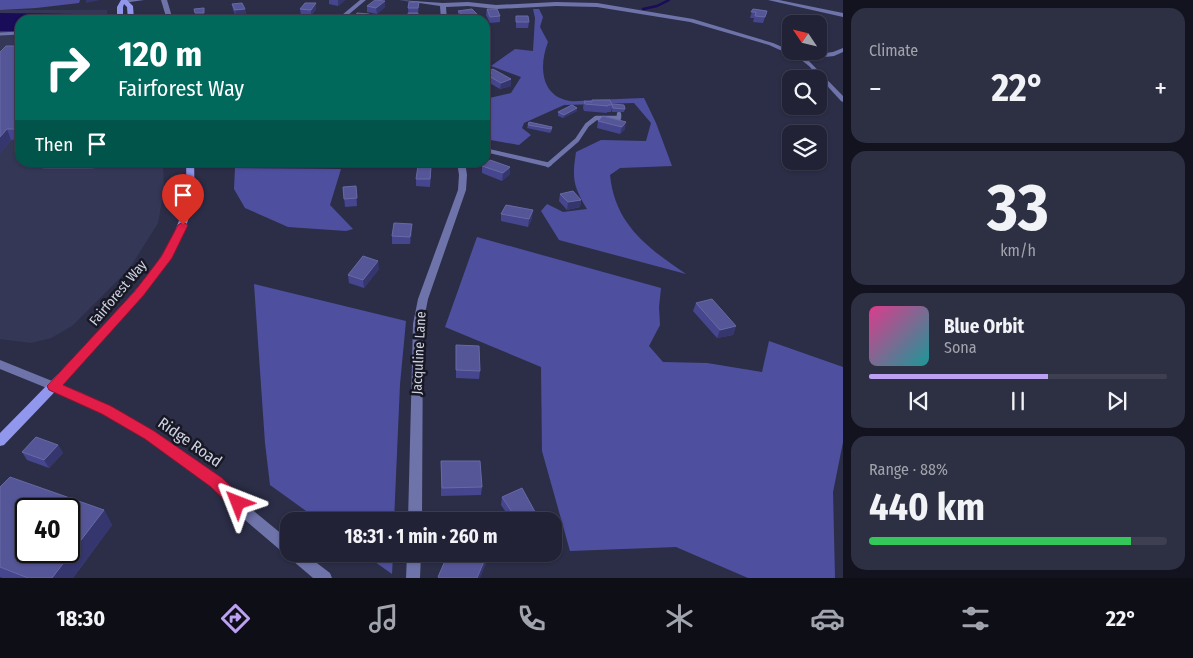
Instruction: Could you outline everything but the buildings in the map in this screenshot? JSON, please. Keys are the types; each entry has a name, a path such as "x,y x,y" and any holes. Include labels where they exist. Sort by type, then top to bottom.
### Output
{"main road":[{"path":"120,15 120,7 124,1 130,6 131,15"},
{"name":"Fairforest Way","path":"0,441 139,294 166,258 188,211 192,187 190,167"}],"street":[{"path":"124,1 141,0"},
{"path":"164,0 168,15"},
{"path":"345,15 364,0"},
{"path":"402,0 443,5 468,4 509,8 555,2 597,6 691,20 782,49"},
{"path":"771,0 843,15"},
{"path":"443,5 444,15"},
{"path":"828,55 843,50"},
{"path":"805,60 812,65 843,100"},
{"path":"490,151 548,165"},
{"name":"Jacquline Lane","path":"415,512 418,324 423,299 462,190 462,167"},
{"name":"Ridge Road","path":"0,364 107,410 150,435 217,482 250,516 280,541"},
{"path":"304,562 325,578"},
{"path":"413,578 414,562"}],"lane":[{"path":"0,34 15,34"},
{"path":"548,165 577,140 587,125 596,118 619,118 619,114"}],"shaded area":[{"path":"0,0 80,0 79,3 0,10"},
{"path":"533,9 539,9 543,17 540,27 548,42 543,60 544,78 547,86 553,93 560,98 570,101 644,98 656,123 672,166 620,168 610,175 613,193 626,221 636,234 659,255 686,274 559,240 541,211 547,204 563,212 587,209 576,188 574,169 576,152 601,140 646,141 651,123 634,103 564,105 524,123 522,128 531,135 519,145 490,140 490,98 511,93 521,77 491,66 515,49 533,51 535,18"},
{"path":"0,10 107,10 108,15 15,15 15,167 163,167 164,189 158,223 129,269 72,326 51,338 31,343 0,339"},
{"path":"0,13 77,15 15,15 15,31 0,31"},
{"path":"235,168 341,169 330,205 353,229 346,231 288,227 245,208 234,189"},
{"path":"477,237 661,288 660,325 649,346 663,362 707,363 762,372 769,341 843,367 843,442 833,492 835,578 748,578 676,547 570,551 562,522 562,512 559,512 542,451 541,367 445,327"},
{"path":"254,284 406,321 400,384 394,512 308,512 270,485 265,443"},
{"path":"375,562 393,562 392,574"}],"waterway":[{"path":"643,9 657,6 669,0"}],"route":[{"path":"183,225 166,258 139,294 73,368 54,386 107,410 150,435 217,482 238,503"}]}
